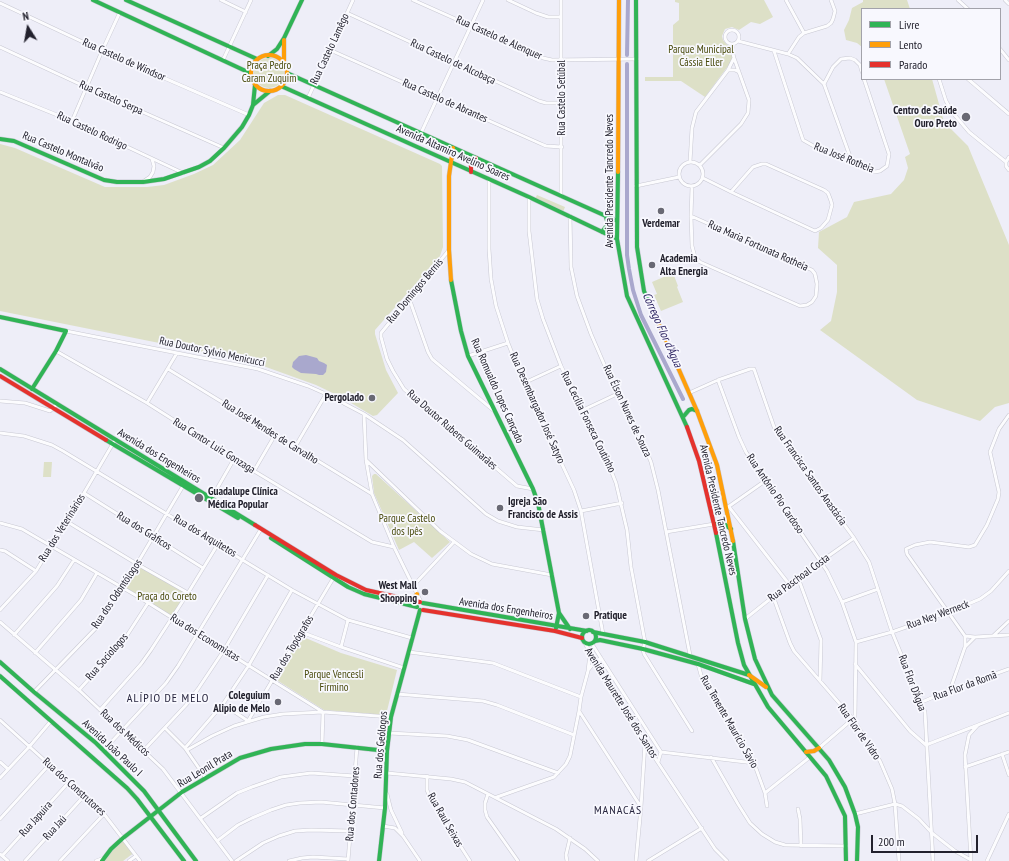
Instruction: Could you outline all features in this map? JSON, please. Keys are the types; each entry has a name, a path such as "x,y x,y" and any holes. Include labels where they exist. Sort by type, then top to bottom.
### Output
{"street":[{"path":"93,0 250,73 255,84 260,89 270,91"},
{"path":"126,0 256,59"},
{"path":"221,0 246,12"},
{"path":"223,60 251,0"},
{"path":"268,56 277,49 284,38 302,0"},
{"name":"Rua Castelo Lamêgo","path":"308,98 353,0"},
{"name":"Rua Castelo de Alenquer","path":"413,0 543,58 562,60 637,59"},
{"path":"421,134 483,0"},
{"path":"508,0 536,13 561,17"},
{"name":"Rua Castelo Setúbal","path":"561,0 561,197"},
{"name":"Avenida Presidente Tancredo Neves","path":"619,0 617,239 622,275 627,296 683,417 699,461 744,665 768,707 811,756 826,776 845,816 846,861"},
{"name":"Avenida Presidente Tancredo Neves","path":"636,0 637,247 644,291 697,411 717,465 728,507 745,619 755,659 772,695 829,760 845,787 858,827 857,861"},
{"path":"786,0 804,33"},
{"path":"788,54 804,33 831,23 835,11 831,0"},
{"path":"958,0 967,8"},
{"path":"1005,0 1009,4"},
{"name":"Rua Castelo de Windsor","path":"0,3 102,51 249,115"},
{"path":"72,121 120,12"},
{"name":"Rua Castelo de Alcobaça","path":"347,13 539,101 562,103"},
{"path":"733,45 725,41 726,32 732,30 737,32 739,38 738,41"},
{"path":"254,105 270,91 281,86 287,73 284,63 284,38"},
{"path":"700,165 741,124 749,109 749,100 732,50 733,45 738,41"},
{"path":"738,41 788,54 797,58 824,84 852,162"},
{"name":"Rua Castelo Serpa","path":"0,47 224,148"},
{"path":"1001,49 1009,60"},
{"name":"Rua Castelo de Abrantes","path":"330,50 546,146 562,147"},
{"name":"Rua José Rotheia","path":"774,50 803,140 819,149 875,172 884,170 889,161 889,154 864,80"},
{"path":"250,73 256,59 262,56 276,57 284,63"},
{"path":"690,162 692,128 696,112 728,70 734,58"},
{"path":"824,84 833,67 841,59 850,58 855,60 860,65 861,68"},
{"path":"728,70 735,70 739,72"},
{"name":"Avenida Altamiro Avelino Soares","path":"287,73 313,86 617,221"},
{"path":"939,80 946,101 953,113 969,132 1006,162 1006,166 1009,170"},
{"path":"969,80 1009,114"},
{"path":"254,105 255,84"},
{"name":"Avenida Altamiro Avelino Soares","path":"281,86 529,197 617,239"},
{"name":"Rua Castelo Rodrigo","path":"0,92 72,121 183,174"},
{"name":"Rua Castelo Montalvão","path":"0,138 14,141 94,176 117,182 143,182 183,174 210,161 224,148 242,127 254,105"},
{"name":"Rua Romualdo Lopes Cançado","path":"453,148 449,176 449,250 451,282 455,306 468,356 494,412 533,489 538,503 559,613 555,631"},
{"path":"1006,162 1009,157"},
{"path":"471,172 471,162 476,158"},
{"path":"143,182 150,177 153,172 154,166 152,159"},
{"path":"690,162 700,165 704,171 701,182 692,187 685,185 679,177 680,169 686,163 690,162"},
{"path":"703,178 731,192 815,230 821,228 828,220 832,205 828,193 824,190 766,164 753,167 731,192"},
{"path":"636,186 679,177"},
{"name":"Rua Desembargador José Satyro","path":"490,180 489,249 491,279 496,306 508,344 524,383 574,490 581,511 602,634"},
{"name":"Rua Maria Fortunata Rotheia","path":"691,216 812,270 818,284 816,296 812,302 807,305 800,306 700,262 696,257 692,246 691,216 692,187"},
{"name":"Rua Cecília Fonseca Coutinho","path":"529,197 529,231 537,299 542,319 561,366 608,463 616,483 622,503 627,530 631,567 645,642 643,649"},
{"name":"Rua Élson Nunes de Souza","path":"570,216 571,267 577,296 590,334 618,394 640,436 651,462 690,655"},
{"path":"602,232 608,224 606,216"},
{"name":"Rua Domingos Bernis","path":"381,333 449,250"},
{"path":"409,298 428,352 432,359 494,412"},
{"name":"Rua Doutor Sylvio Menicucci","path":"0,317 258,369 308,386 364,414 403,440 486,514 498,521 517,528 544,530"},
{"path":"32,389 56,351 66,331"},
{"name":"Rua Doutor Rubens Guimarães","path":"381,333 390,366 404,389 517,486 533,489"},
{"path":"468,356 508,344"},
{"name":"Rua Cantor Luiz Gonzaga","path":"56,351 372,542 394,547"},
{"path":"146,404 177,353"},
{"path":"524,383 561,366"},
{"name":"Rua Francisca Santos Anastácia","path":"718,380 752,368 754,369 774,427 854,538"},
{"name":"Rua José Mendes de Carvalho","path":"168,369 372,494"},
{"name":"Avenida dos Engenheiros","path":"0,370 57,404 114,442 211,500"},
{"name":"Avenida dos Engenheiros","path":"0,376 53,409 114,442 211,500 334,577 364,594 420,609 555,631 582,638"},
{"path":"689,393 718,380"},
{"name":"Rua Antônio Pio Cardoso","path":"718,380 746,452 821,561 842,602 856,642"},
{"path":"294,447 326,394"},
{"path":"582,410 618,394"},
{"path":"679,408 689,408 692,400"},
{"path":"0,401 25,403 49,411 57,404"},
{"path":"683,417 688,410 692,409 697,411"},
{"path":"364,414 366,460 372,494 394,547 421,602 425,606 420,609"},
{"path":"950,690 965,647 965,636 907,554 906,549 930,542 969,547 975,545 987,525 998,499 999,492 990,452 999,429 1009,415"},
{"name":"Rua dos Arquitetos","path":"0,433 24,436 52,445 167,513 292,590 318,604 348,620 412,638"},
{"path":"254,471 275,435"},
{"name":"Rua dos Veterinários","path":"0,610 36,570 84,494 114,442"},
{"path":"211,500 234,459"},
{"path":"366,460 440,531 471,554 492,564 552,575"},
{"path":"765,481 728,507 788,584"},
{"name":"Rua dos Odontólogos","path":"34,692 98,626 184,485"},
{"name":"Rua dos Gráficos","path":"84,494 203,568"},
{"path":"581,511 622,503"},
{"path":"66,521 188,593"},
{"name":"Rua dos Economistas","path":"0,523 22,530 51,546 148,603 323,712"},
{"path":"666,532 714,524 724,524 731,528"},
{"path":"103,751 166,683 198,634 260,530"},
{"name":"Rua Paschoal Costa","path":"745,619 788,584 854,538"},
{"name":"Rua Flor D'Água","path":"854,538 869,562 892,632 925,712 933,861"},
{"path":"413,586 454,542"},
{"path":"100,710 141,664 172,618 218,544"},
{"path":"0,550 36,570"},
{"path":"14,635 57,586 74,560"},
{"name":"Rua Ney Werneck","path":"856,642 892,632 949,612 980,599 991,591 1009,571"},
{"path":"35,653 81,600 97,573"},
{"path":"144,750 198,690 224,650 268,575"},
{"name":"Avenida dos Engenheiros","path":"334,577 366,590 447,608 587,631"},
{"name":"Rua dos Topógrafos","path":"248,721 334,577"},
{"path":"797,578 821,640 820,681"},
{"path":"842,602 878,589"},
{"path":"186,749 223,704 249,665 292,590"},
{"path":"412,600 417,594"},
{"name":"Rua Flor de Vidro","path":"773,596 790,643 853,719 880,760 892,790 895,804 898,861"},
{"path":"420,609 421,602"},
{"name":"Rua Sociologos","path":"79,690 124,640 148,603"},
{"path":"446,614 447,608"},
{"name":"Rua dos Geólogos","path":"379,861 385,808 387,751 391,717 420,609"},
{"name":"Rua Romualdo Lopes Cançado","path":"559,613 570,628"},
{"path":"341,647 348,620"},
{"path":"993,636 1009,621"},
{"name":"Rua dos Médicos","path":"0,622 123,729 163,769 182,792 232,861"},
{"path":"754,684 698,664 643,649 600,640 585,643 582,638 583,634 587,631 645,642 690,655 749,675 763,684 772,695"},
{"path":"301,632 404,668"},
{"path":"593,632 596,635 593,642"},
{"path":"965,636 975,637 1009,635"},
{"path":"965,647 975,637"},
{"name":"Avenida Maurette José dos Santos","path":"593,642 601,658 661,752 658,762"},
{"path":"806,752 814,752 855,717 856,642"},
{"name":"Avenida Maurette José dos Santos","path":"585,643 645,744 715,849 727,861"},
{"path":"643,649 647,659 692,731"},
{"path":"409,652 493,663 581,697"},
{"path":"497,797 548,780 558,774 566,764 570,756 581,697 588,671 590,653"},
{"path":"588,671 601,658"},
{"name":"Avenida João Paulo I","path":"0,662 103,751 144,792 196,861"},
{"name":"Rua Tenente Maurício Sávio","path":"698,664 701,675 754,763 765,793 767,806"},
{"path":"855,664 910,732 926,745 1009,713"},
{"name":"Rua Flor da Romã","path":"922,702 950,690 1009,670"},
{"name":"Avenida João Paulo I","path":"0,676 127,788 184,861"},
{"path":"397,694 483,701 574,735"},
{"path":"223,704 248,721"},
{"path":"579,711 641,807"},
{"path":"186,749 234,726 248,721 284,714 323,712 391,717"},
{"path":"322,744 323,712"},
{"name":"Rua dos Construtores","path":"0,720 104,814 140,861"},
{"path":"0,778 51,721"},
{"path":"972,861 965,755 969,735 979,724"},
{"path":"165,728 186,749 205,777"},
{"path":"389,733 447,736 468,740 558,774"},
{"name":"Rua Leonil Prata","path":"103,859 123,838 182,792 227,764 254,753 287,746 322,744 387,751"},
{"path":"636,861 645,744"},
{"name":"Rua dos Contadores","path":"348,860 357,747"},
{"path":"661,752 754,763"},
{"path":"965,767 1009,752"},
{"path":"1002,754 1009,775"},
{"path":"765,793 811,756"},
{"path":"711,757 750,823 762,834 785,846 846,846"},
{"path":"0,762 8,770"},
{"path":"0,819 49,765"},
{"path":"201,818 237,793 281,777 311,773 355,776"},
{"path":"387,773 427,776 465,782 556,828 585,849 598,861"},
{"name":"Rua Raul Seixas","path":"427,776 427,790 431,800 470,861"},
{"name":"Rua Japuira","path":"1,855 68,782"},
{"path":"386,791 391,810 404,836 420,861"},
{"path":"488,794 485,803 487,817 518,861"},
{"name":"Rua Jaú","path":"25,861 84,796"},
{"path":"217,841 238,825 286,805 322,802 385,808"},
{"path":"855,814 895,804 906,808 932,833 972,861"},
{"path":"798,809 801,846"},
{"path":"60,861 104,814"},
{"path":"987,861 1009,814"},
{"path":"383,826 395,828 404,836"},
{"path":"648,861 702,828"},
{"path":"236,861 263,843 295,831 350,831"},
{"path":"567,861 566,855 570,838"},
{"path":"1,855 8,861"},
{"path":"129,861 136,856"},
{"path":"289,861 313,857 348,860"},
{"path":"96,861 103,859"}],"green space":[{"name":"Parque Municipal Cássia Eller","path":"675,0 764,0 773,17 760,24 751,22 739,30 732,27 725,29 722,36 723,40 729,47 733,57 731,62 705,97 681,81 645,81 645,77 673,77 673,25 679,20 679,3 675,2"},
{"path":"863,0 907,0 910,8 861,8 861,46 857,43 846,40 844,30 849,20 852,8 863,2"},
{"name":"Praça Pedro Caram Zuquim","path":"269,58 279,63 284,73 279,83 269,88 259,83 254,73 259,63"},
{"path":"884,80 932,80 944,122 968,146 1009,245 1009,403 995,407 980,421 917,400 820,330 831,321 837,292 837,265 818,248 819,232 847,217 854,202 891,194 904,180 908,168 905,157 910,154"},
{"path":"278,95 285,95 442,166 443,247 440,256 375,330 386,370 398,393 377,415 373,416 341,397 316,385 266,367 229,357 0,311 0,144 15,148 105,187 147,187 164,185 213,165 240,140 264,103"},
{"path":"537,195 565,207 563,212 535,199"},
{"path":"673,273 683,302 661,311 654,295 657,294 652,282"},
{"path":"44,462 52,462 51,477 43,477"},
{"name":"Parque Castelo dos Ipês","path":"376,474 450,542 432,558 414,542 399,550 374,493 372,476"},
{"name":"Praça do Coreto","path":"137,564 188,593 173,617 122,588"},
{"name":"Parque Vencesli Firmino","path":"301,636 341,653 397,670 386,715 324,710 275,679"},
{"path":"124,837 135,852 123,861 105,861 109,854"}],"water":[{"path":"306,355 317,358 319,361 327,365 326,372 323,375 301,373 292,367 293,362 299,356"}],"waterway":[{"path":"627,55 628,0"},
{"name":"Córrego Flor d'Água","path":"627,64 627,255 629,269 633,290 641,315 683,399"}],"traffic: fast":[{"path":"93,0 250,73"},
{"path":"126,0 257,59"},
{"path":"268,56 277,49 284,38 302,0"},
{"path":"636,0 637,247 644,291 658,322"},
{"path":"287,73 617,221"},
{"path":"0,139 14,141 104,180 117,182 143,182 164,179 199,167 210,161 224,148 242,127 249,115 253,105 255,85"},
{"path":"281,86 529,197 617,239"},
{"path":"253,105 270,91"},
{"path":"618,172 617,239 627,296 687,427"},
{"path":"602,232 608,224 606,217"},
{"path":"451,280 461,331 468,356 533,489 538,503 559,613 570,629"},
{"path":"0,317 66,331 56,351 32,389"},
{"path":"0,369 255,525"},
{"path":"683,417 689,410 692,409 697,411"},
{"path":"106,440 238,518"},
{"path":"714,524 724,524 731,529"},
{"path":"716,533 738,643 744,665 768,707 826,776 845,816 846,861"},
{"path":"271,538 348,587 364,594 417,607"},
{"path":"733,541 745,619 755,659 772,695 829,760 845,787 858,827 857,861"},
{"path":"423,603 587,631"},
{"path":"379,861 385,808 387,751 391,717 420,610"},
{"path":"556,628 559,613"},
{"path":"589,630 594,632 596,637 594,642 589,644 584,642 582,637 584,632 589,630"},
{"path":"593,632 645,642 749,675"},
{"path":"595,641 600,640 643,649 698,664 754,684"},
{"path":"0,662 96,743 144,791 196,861"},
{"path":"0,676 127,788 184,861"},
{"path":"102,861 111,849 123,838 182,792 240,758 271,749 305,744 322,744 387,751"}],"traffic: slow":[{"path":"618,172 619,0"},
{"path":"284,40 284,63"},
{"path":"269,55 282,60 287,73 282,86 269,91 256,86 251,73 256,60 269,55"},
{"path":"451,280 449,250 449,176 453,148"},
{"path":"658,322 697,411 717,465 733,541"},
{"path":"412,600 417,594"},
{"path":"749,675 766,687"},
{"path":"806,752 814,751 819,748"}],"traffic: jam":[{"path":"471,172 471,162 476,158"},
{"path":"0,376 106,440"},
{"path":"687,427 699,461 716,533"},
{"path":"255,525 336,575 366,590 420,602"},
{"path":"423,610 555,631 582,638"}],"place":[{"name":"Centro de Saúde Ouro Preto","path":"966,117"},
{"name":"Verdemar","path":"661,211"},
{"name":"Academia Alta Energia","path":"652,265"},
{"name":"Pergolado","path":"372,398"},
{"name":"Guadalupe Clínica Médica Popular","path":"199,498"},
{"name":"Igreja São Francisco de Assis","path":"500,508"},
{"name":"West Mall Shopping","path":"425,592"},
{"name":"Pratique","path":"586,616"},
{"name":"Coleguium Alipio de Melo","path":"278,702"}],"district":[{"name":"ALÍPIO DE MELO","path":"168,699"},
{"name":"MANACÁS","path":"618,811"}]}
